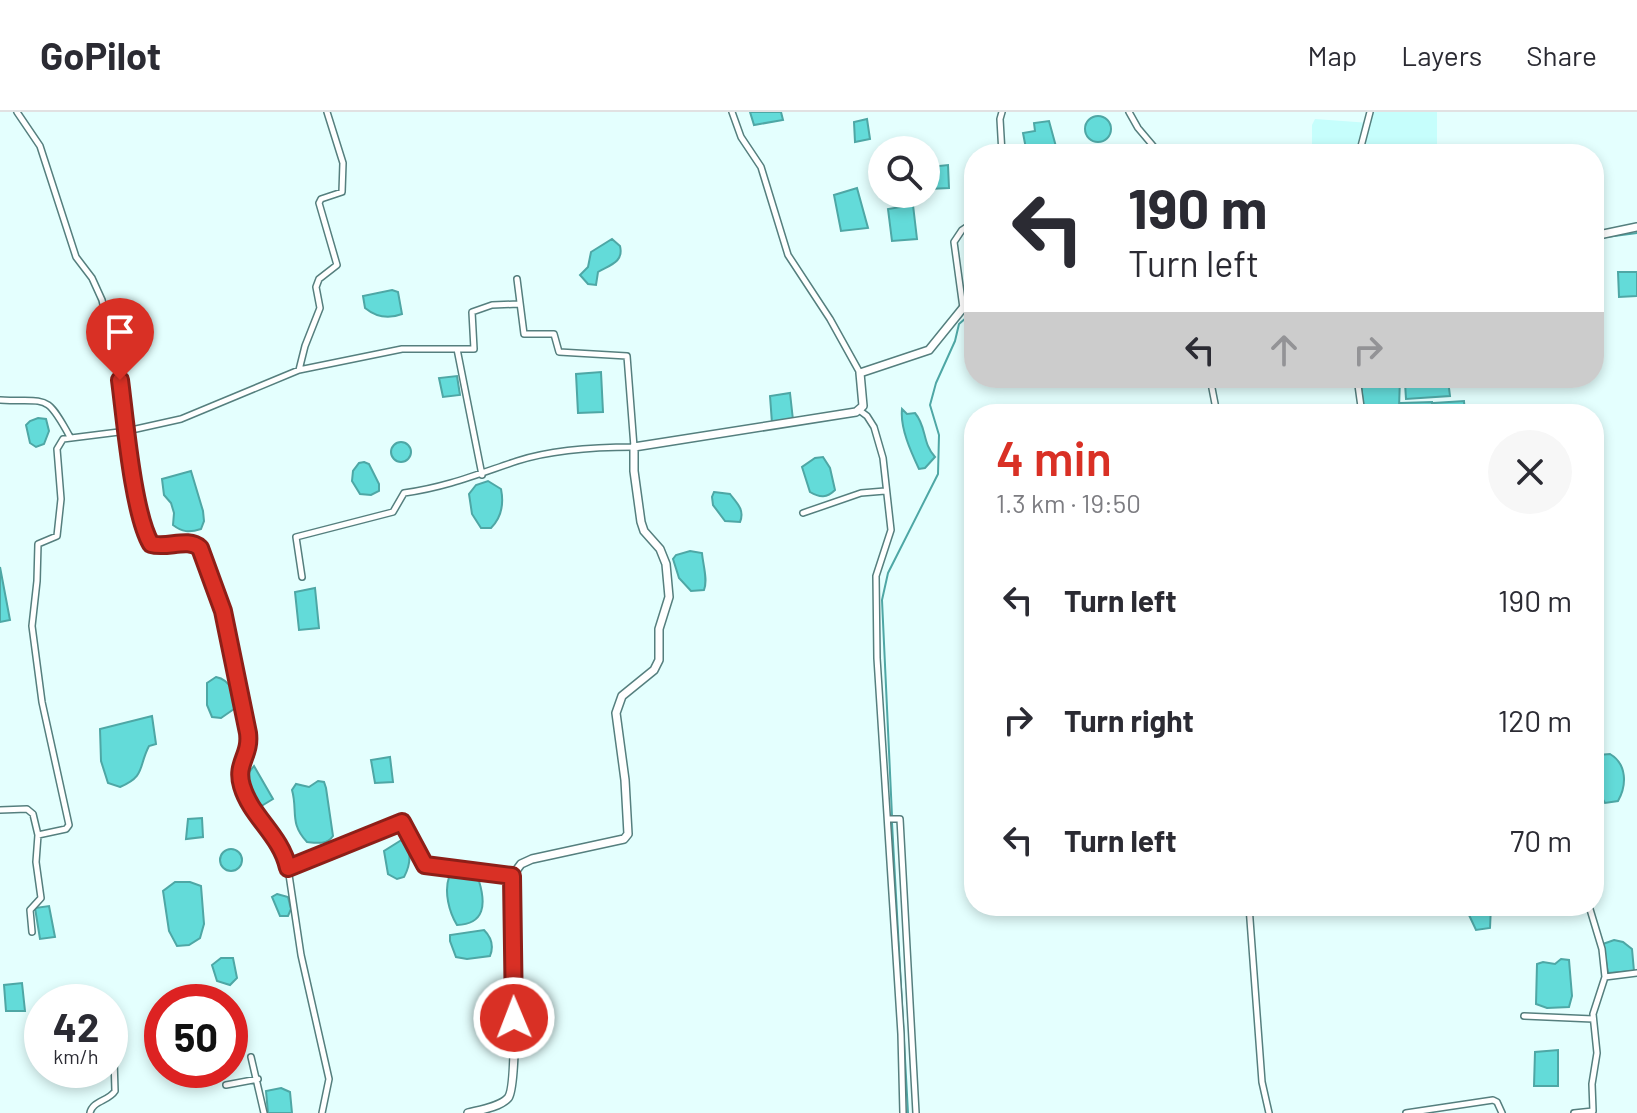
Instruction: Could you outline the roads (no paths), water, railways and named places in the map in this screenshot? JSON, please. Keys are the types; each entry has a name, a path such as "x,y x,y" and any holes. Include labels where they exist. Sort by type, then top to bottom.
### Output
{"main road":[{"path":"1604,234 1637,227"},
{"path":"468,1113 498,1104 508,1099 512,1092 512,876 521,864 532,859 624,839 628,834 616,713 622,696 654,670 659,660 659,629 669,597 666,564 660,549 644,531 641,522 634,447 851,414 859,410 863,400 860,373 929,350 963,308"}],"street":[{"path":"17,112 40,146 76,257 92,278 102,300 118,368 140,507 151,544 193,543 200,548 223,611 250,747 240,764 241,782 249,802 283,849 288,868 301,955 329,1079 322,1113"},
{"path":"299,370 320,308 316,287 319,279 337,265 319,203 321,199 342,192 343,163 327,112"},
{"path":"732,112 741,137 761,167 769,187 788,255 830,319 860,373"},
{"path":"1002,112 1002,144"},
{"path":"1129,112 1152,144"},
{"path":"1362,144 1370,112"},
{"path":"963,308 954,242 964,229"},
{"path":"302,577 295,541 298,536 384,515 397,509 404,493 468,480 542,455 592,448 634,447 627,356 559,352 554,334 524,334 517,279"},
{"path":"38,835 66,829 69,825 42,702 32,626 38,544 57,536 61,499 57,449 63,439 127,431 181,419 299,370 402,349 471,350 475,346 474,311 492,305 518,304"},
{"path":"457,349 482,475"},
{"path":"0,400 43,400 54,409 70,437"},
{"path":"859,410 867,416 878,441 887,476 885,491 891,530 876,576 877,658 892,819 907,929 916,1113"},
{"path":"803,513 861,493 885,491"},
{"path":"0,810 31,810 38,835 36,862 41,898 30,910 32,932"},
{"path":"892,819 903,1113"},
{"path":"288,868 402,822 425,865 512,876"},
{"path":"1250,916 1262,1082 1269,1113"},
{"path":"1574,1113 1593,1112 1592,1084 1597,1053 1593,1010 1605,977 1602,949 1592,916"},
{"path":"1605,977 1637,973"},
{"path":"1524,1016 1593,1019"},
{"path":"251,1057 264,1113"},
{"path":"248,1081 258,1079"},
{"path":"90,1113 94,1105 107,1099 115,1088"},
{"path":"1406,1113 1493,1100 1502,1113"}],"water":[{"path":"750,112 781,112 783,120 754,125"},
{"path":"1098,116 1107,120 1111,129 1107,138 1098,142 1089,138 1085,129 1089,120"},
{"path":"867,119 868,139 855,142 854,122"},
{"path":"1049,121 1055,144 1025,144 1023,133 1035,131 1034,123"},
{"path":"948,165 949,188 940,188 940,166"},
{"path":"857,188 868,228 841,231 834,195"},
{"path":"913,208 917,239 892,241 888,209"},
{"path":"612,239 620,246 620,256 598,272 596,285 588,284 580,275 588,267 591,252"},
{"path":"1618,272 1637,272 1637,296 1619,297"},
{"path":"392,290 398,292 402,314 383,316 365,308 363,296"},
{"path":"601,372 603,412 578,413 576,374"},
{"path":"457,376 460,395 443,397 439,378"},
{"path":"1362,388 1400,388 1399,404 1363,404"},
{"path":"1405,388 1449,388 1450,396 1406,399"},
{"path":"790,393 793,420 772,423 770,396"},
{"path":"1464,401 1464,404 1434,404"},
{"path":"1432,402 1432,404 1401,404"},
{"path":"902,409 907,414 915,413 919,418 935,457 925,468 919,469 910,448"},
{"path":"38,418 46,419 49,431 44,444 36,447 30,443 26,425"},
{"path":"397,442 405,442 411,452 405,462 397,462 391,456 391,448"},
{"path":"823,457 830,468 835,490 823,496 810,492 802,467 815,458"},
{"path":"364,462 369,464 379,484 379,491 371,495 360,494 352,481 353,471"},
{"path":"191,471 204,521 201,529 189,531 173,525 174,513 164,495 162,479"},
{"path":"488,481 501,489 502,505 500,515 491,528 481,528 472,514 469,494 476,485"},
{"path":"714,492 730,494 741,510 740,522 725,521 713,505"},
{"path":"690,551 702,553 704,590 691,591 679,578 673,559"},
{"path":"0,567 10,620 0,622"},
{"path":"315,588 319,628 299,630 295,592"},
{"path":"216,677 229,685 234,699 234,709 221,718 212,717 207,705 207,683"},
{"path":"152,716 156,744 149,746 138,775 120,787 108,783 101,761 100,729"},
{"path":"1604,754 1616,758 1624,775 1618,801 1604,801"},
{"path":"390,757 393,782 375,783 371,760"},
{"path":"254,766 273,799 258,808 246,776"},
{"path":"318,781 324,782 326,788 333,836 318,843 307,842 298,829 292,790 296,784 309,787"},
{"path":"202,818 203,837 186,839 188,819"},
{"path":"403,839 408,848 409,862 404,877 397,879 388,874 384,851"},
{"path":"231,849 239,852 242,860 239,868 231,871 223,868 220,860 223,852"},
{"path":"449,877 479,881 482,905 473,921 457,925 447,889"},
{"path":"175,882 201,886 204,924 200,938 189,945 177,946 169,931 163,891"},
{"path":"277,894 288,897 291,909 288,916 280,916 272,897"},
{"path":"49,906 55,937 40,939 35,908"},
{"path":"1469,916 1491,916 1490,928 1476,930"},
{"path":"484,930 492,942 490,956 456,957 450,935"},
{"path":"1614,940 1632,949 1634,971 1608,973 1603,944"},
{"path":"221,958 233,958 237,978 231,984 217,981 212,965"},
{"path":"1561,959 1569,960 1572,996 1569,1007 1547,1008 1536,1004 1537,964 1555,964"},
{"path":"22,983 24,1011 6,1011 4,985"},
{"path":"1558,1050 1558,1086 1534,1086 1535,1052"},
{"path":"281,1088 290,1092 292,1113 268,1113 266,1091"}],"waterway":[{"path":"1604,237 1637,233"},
{"path":"892,816 882,600 888,573 938,474 939,435 930,405 959,324 964,320"},
{"path":"892,823 908,1113"}]}
